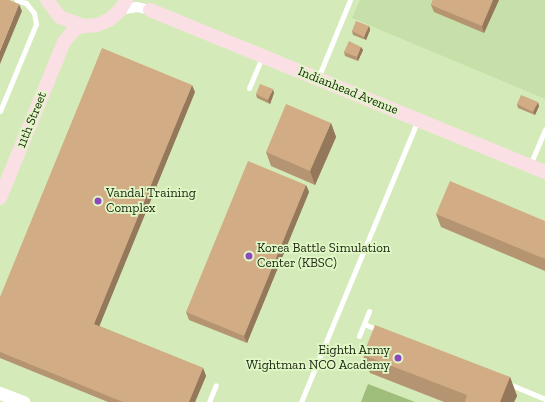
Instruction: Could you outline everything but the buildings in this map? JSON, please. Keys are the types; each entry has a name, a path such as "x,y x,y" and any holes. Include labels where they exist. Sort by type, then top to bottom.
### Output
{"main road":[{"path":"47,0 60,17 65,33 64,42"},
{"path":"64,42 75,29 83,26 104,23 123,5"},
{"name":"Indianhead Avenue","path":"150,10 545,172"},
{"path":"60,17 83,26"},
{"name":"11th Street","path":"0,198 64,42"}],"street":[{"path":"136,0 150,10"},
{"path":"123,5 150,10"},
{"path":"0,393 23,402"}],"lane":[{"path":"0,111 36,24 34,13 26,3 16,0"},
{"path":"318,79 350,0"},
{"path":"249,88 262,57"},
{"path":"301,402 418,119"},
{"path":"530,166 545,129"},
{"path":"359,336 369,311"},
{"path":"364,324 385,332"},
{"path":"501,380 545,398 543,402"},
{"path":"209,402 216,385"}],"shaded area":[{"path":"360,0 545,0 545,99 352,18"},
{"path":"368,384 415,402 361,402"}],"place":[{"name":"Vandal Training Complex","path":"98,201"},
{"name":"Korea Battle Simulation Center (KBSC)","path":"249,256"},
{"name":"Eighth Army Wightman NCO Academy","path":"398,358"}]}
